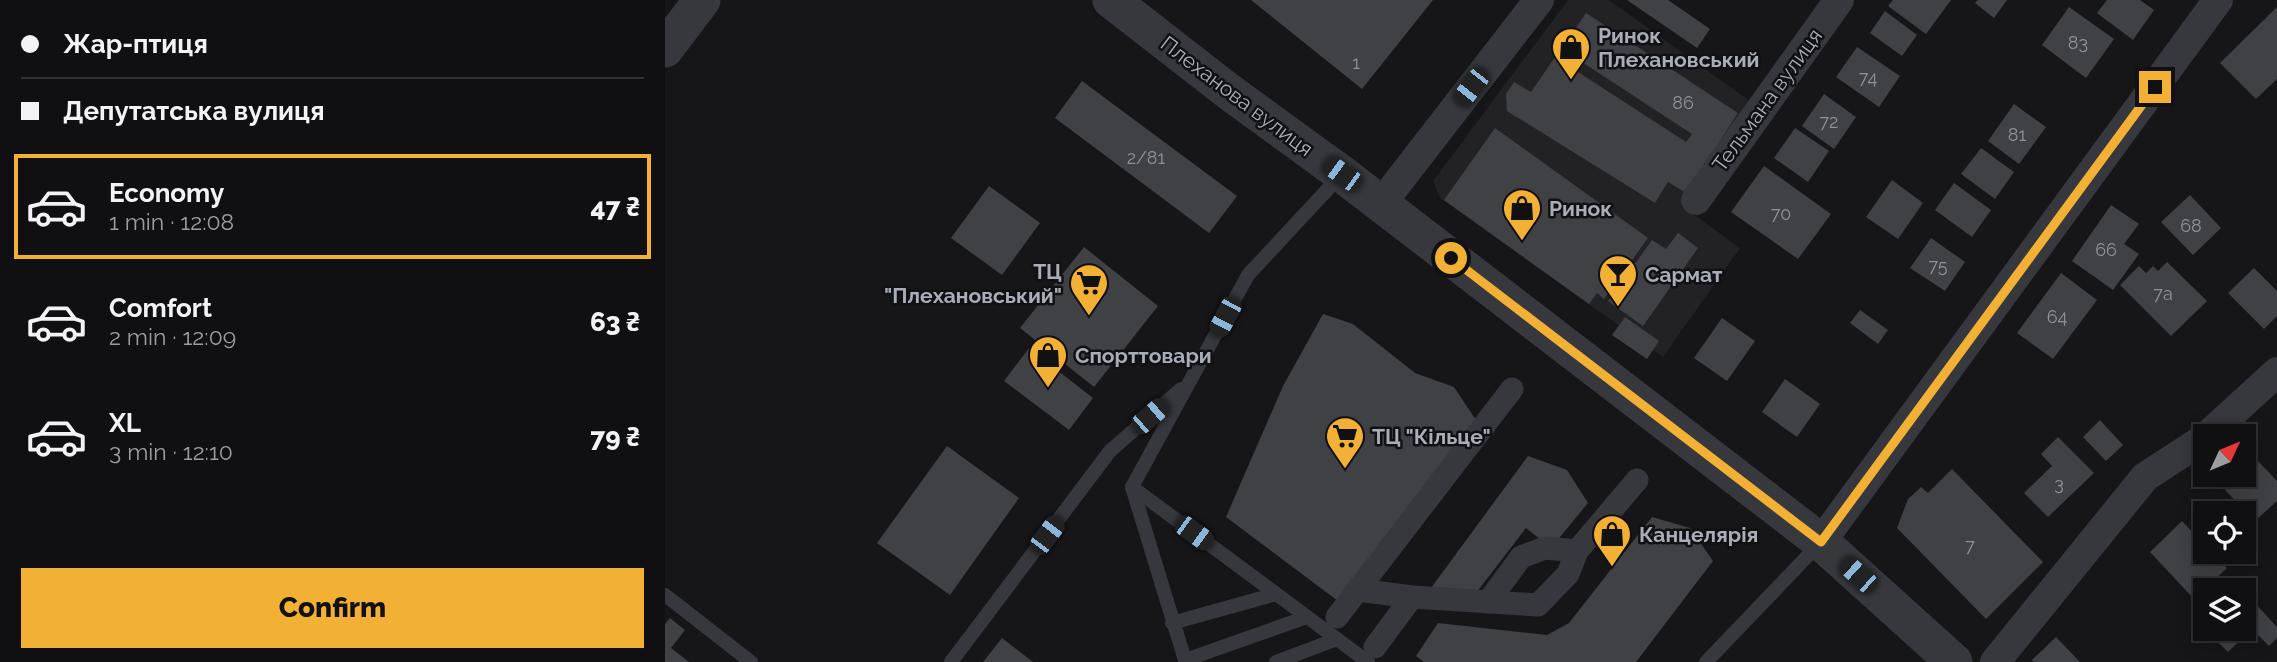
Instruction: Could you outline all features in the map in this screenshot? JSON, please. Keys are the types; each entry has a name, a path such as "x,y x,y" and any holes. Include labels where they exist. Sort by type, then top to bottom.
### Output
{"street":[{"path":"665,48 702,0"},
{"name":"Плеханова вулиця","path":"1111,0 1821,542 1954,662"},
{"path":"1381,204 1539,0"},
{"name":"Тельмана вулиця","path":"1696,200 1839,0"},
{"path":"1821,542 2218,0"},
{"path":"2220,424 2277,372"},
{"path":"1337,628 1358,590 1513,389"},
{"path":"1995,662 2145,477 2193,446"},
{"path":"1358,590 1412,597 1538,605 1567,573 1577,551 1637,480"},
{"path":"1488,601 1521,556 1545,548 1577,551"},
{"path":"1368,658 1412,597"}],"lane":[{"path":"1307,617 1186,661 1172,624 1132,488 1248,275 1342,174"},
{"path":"951,662 1110,451 1190,381"},
{"path":"1132,488 1307,617 1337,628 1368,658"},
{"path":"1706,662 1821,542"},
{"path":"1172,624 1276,594"},
{"path":"665,595 751,662"},
{"path":"1276,662 1337,628"}],"shaded area":[{"path":"1568,0 1609,0 1751,102 1682,206 1740,248 1663,357 1440,198 1433,181"}],"building":[{"path":"1251,0 1433,0 1362,89"},
{"path":"1627,0 1668,0 1710,29 1697,48"},
{"path":"1893,0 1951,0 1926,34 1888,6"},
{"path":"1978,0 2007,0 1994,18 1975,3"},
{"path":"2107,0 2140,0 2154,10 2133,40 2097,13"},
{"path":"2069,7 2114,39 2086,78 2042,45"},
{"path":"2277,7 2277,79 2256,99 2220,63"},
{"path":"1885,11 1917,35 1902,56 1870,33"},
{"path":"1586,13 1738,113 1686,193 1668,182 1655,203 1507,111 1506,94 1514,82 1531,92 1555,57 1686,142 1692,134 1562,49"},
{"path":"1857,47 1900,76 1879,107 1836,77"},
{"path":"1082,81 1237,196 1209,233 1055,118"},
{"path":"1824,94 1856,117 1834,149 1802,126"},
{"path":"2014,104 2046,127 2019,164 1988,141"},
{"path":"1495,128 1648,238 1604,299 1597,293 1589,304 1444,200"},
{"path":"1795,128 1829,151 1808,182 1774,158"},
{"path":"1981,148 2014,172 1995,199 1961,174"},
{"path":"1764,166 1831,214 1798,259 1731,212"},
{"path":"1892,180 1923,203 1898,239 1866,217"},
{"path":"1954,183 1991,210 1972,237 1935,210"},
{"path":"989,186 1040,223 1002,275 951,238"},
{"path":"2190,195 2221,228 2193,255 2161,222"},
{"path":"2111,205 2139,224 2124,244 2139,254 2113,290 2072,261"},
{"path":"1678,233 1698,248 1643,326 1608,301 1652,240 1666,249"},
{"path":"1931,238 1965,262 1945,291 1910,268"},
{"name":"ТЦ \"Плехановський\"","path":"1084,247 1158,306 1094,387 1020,328"},
{"path":"2167,262 2207,301 2171,336 2120,285 2139,266 2146,273 2153,266 2158,271"},
{"path":"2254,268 2277,291 2277,316 2264,329 2228,293"},
{"path":"2061,273 2097,300 2053,359 2017,333"},
{"path":"1860,310 1888,330 1878,344 1850,323"},
{"name":"ТЦ \"Кільце\"","path":"1323,314 1353,324 1415,373 1454,387 1478,423 1342,604 1226,517 1283,386"},
{"path":"1625,317 1659,341 1647,359 1612,335"},
{"path":"1722,318 1755,341 1727,381 1694,358"},
{"name":"Спорттовари","path":"1029,348 1093,398 1069,430 1004,381"},
{"path":"1785,379 1820,404 1797,437 1762,412"},
{"path":"2100,420 2123,445 2106,461 2083,437"},
{"path":"2058,437 2094,473 2048,517 2024,493 2052,466 2041,454"},
{"path":"947,446 1019,498 950,595 877,543"},
{"path":"1528,456 1567,470 1588,503 1551,548 1526,528 1473,597 1431,588"},
{"path":"2256,461 2277,481 2277,501 2256,520 2256,501 2236,501 2225,490 2228,487 2256,487"},
{"path":"1952,469 2043,562 1986,619 1897,528 1908,499 1921,487 1928,493"},
{"path":"1652,517 1690,528 1713,561 1636,662 1424,662 1416,656 1438,623 1547,635 1569,623"},
{"path":"2182,521 2193,532 2193,564 2223,564 2227,568 2216,578 2193,578 2193,598 2150,552"},
{"path":"2256,604 2277,627 2277,638 2269,646 2256,633"},
{"path":"670,618 685,630 671,648 689,662 665,662 665,624"},
{"path":"2056,637 2080,662 2032,660"},
{"path":"1002,638 1033,662 983,662"},
{"path":"2217,641 2239,641 2228,652"}],"place":[{"name":"Ринок Плехановський","path":"1571,81"},
{"name":"Ринок","path":"1522,242"},
{"name":"Сармат","path":"1618,308"},
{"name":"ТЦ \"Плехановський\"","path":"1089,317"},
{"name":"Спорттовари","path":"1048,389"},
{"name":"ТЦ \"Кільце\"","path":"1345,470"},
{"name":"Канцелярія","path":"1612,568"}],"route":[{"path":"1451,258 1821,542 2155,87"}]}
